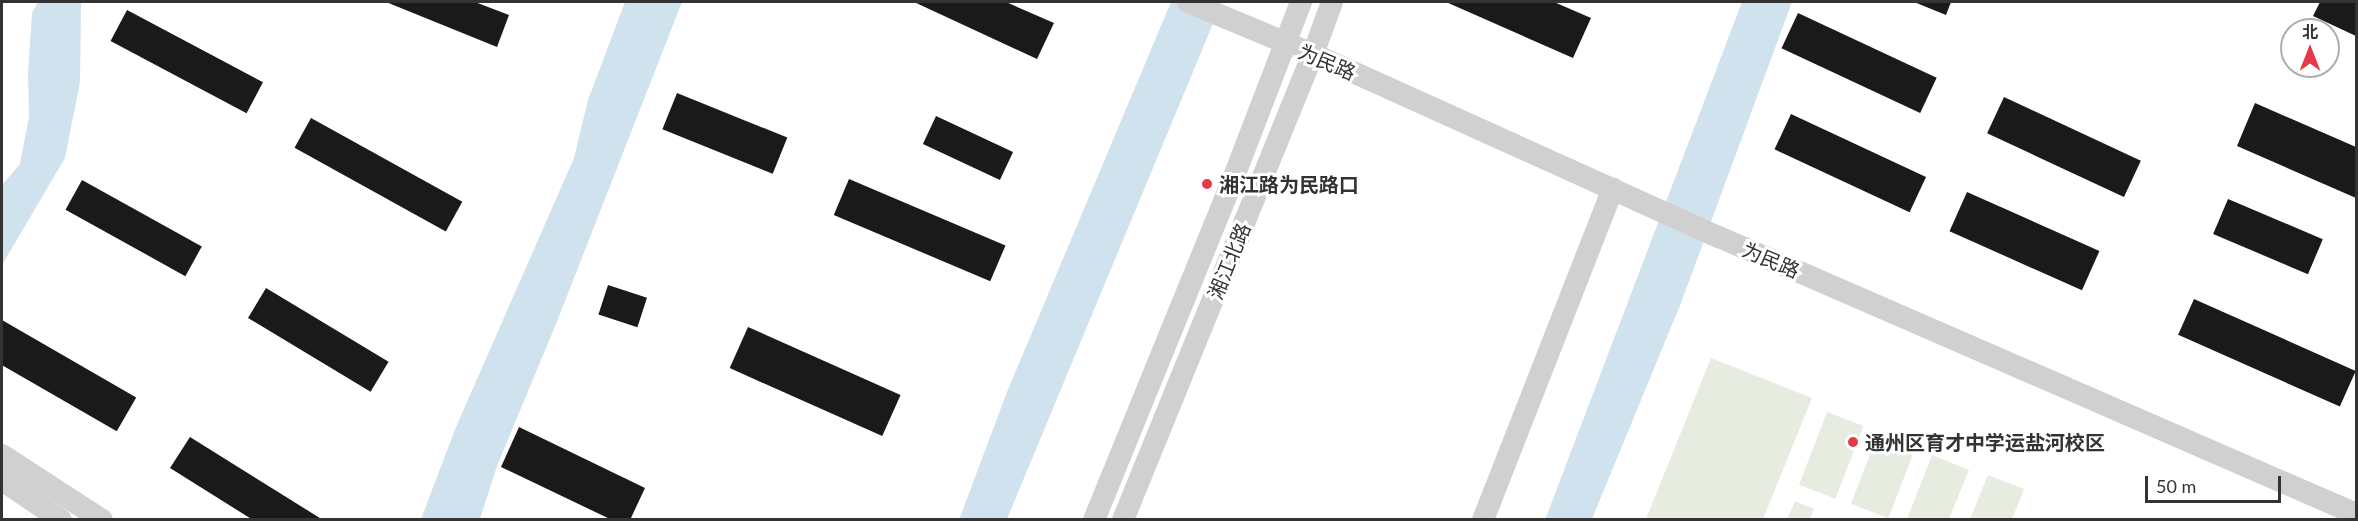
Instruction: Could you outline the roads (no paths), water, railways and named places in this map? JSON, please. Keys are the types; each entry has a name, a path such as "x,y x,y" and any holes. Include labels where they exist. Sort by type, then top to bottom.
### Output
{"street":[{"name":"为民路","path":"1188,2 1284,44 1313,54 1719,237 2356,513"},
{"name":"湘江北路","path":"1094,519 1230,187 1301,2"},
{"name":"湘江北路","path":"1123,519 1313,54 1332,2"},
{"path":"1483,519 1613,189"},
{"path":"2,455 102,519"},
{"path":"2,480 61,519"}],"water":[{"path":"38,2 81,2 80,82 65,158 2,265 2,185 20,164 29,117 28,73 32,13"},
{"path":"625,2 682,2 558,319 497,466 480,519 421,519 456,427 574,158 588,100"},
{"path":"1171,2 1222,2 1007,519 959,520 1007,392"},
{"path":"1742,2 1792,2 1681,303 1592,519 1545,520"}],"place":[{"name":"湘江路为民路口","path":"1207,184"},
{"name":"通州区育才中学运盐河校区","path":"1853,442"}]}
